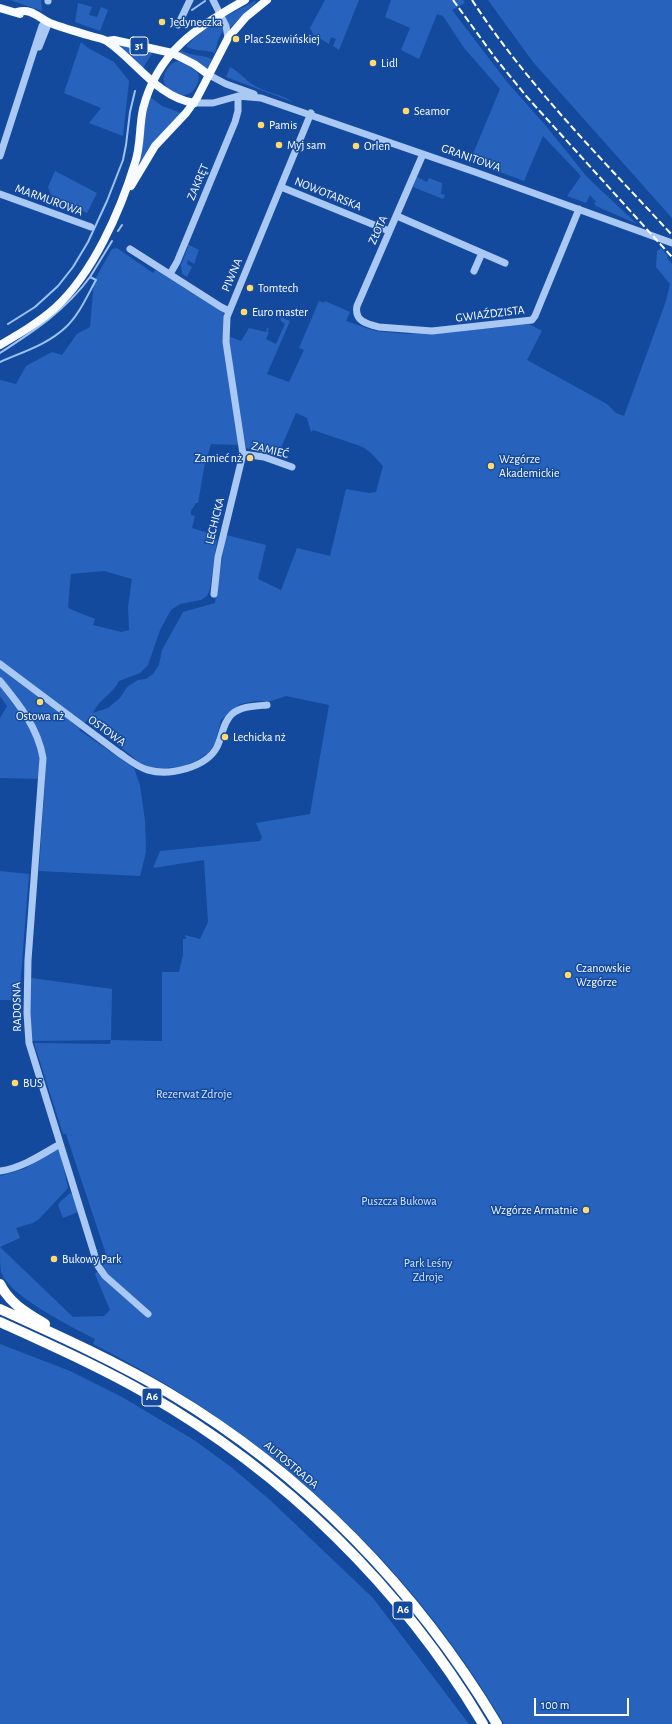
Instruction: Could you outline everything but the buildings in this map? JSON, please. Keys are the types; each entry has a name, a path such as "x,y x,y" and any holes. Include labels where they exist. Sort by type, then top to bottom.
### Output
{"highway":[{"path":"0,1284 7,1296 18,1306 91,1352"},
{"name":"AUTOSTRADA","path":"0,1309 144,1379 196,1410 245,1444 300,1488 356,1541 408,1599 463,1671 496,1724"},
{"name":"AUTOSTRADA","path":"0,1322 108,1372 167,1406 237,1453 292,1497 359,1561 404,1611 445,1665 483,1724"},
{"path":"0,1329 42,1341"}],"main road":[{"path":"117,211 136,161 143,111 153,82 172,53 190,34 220,14 245,0"},
{"path":"0,345 41,319 71,292 93,259 117,211 153,149 194,103 228,38 246,17 267,0"},
{"name":"31","path":"0,8 17,12 23,10 39,15 46,21 106,41 132,60 153,82 175,97 194,103"},
{"name":"31","path":"106,41 114,40 172,53"},
{"path":"172,53 190,62 209,75"}],"street":[{"path":"178,25 190,0"},
{"path":"213,0 226,28 228,38"},
{"path":"0,156 42,26 46,21"},
{"name":"GRANITOWA","path":"209,75 231,86 258,95 261,98"},
{"name":"GRANITOWA","path":"194,103 213,103 238,96 261,98 311,114 672,243"},
{"name":"ZAKRĘT","path":"170,274 177,262 235,122 238,111 238,96"},
{"name":"PIWNA","path":"243,454 226,342 226,324 229,311 311,114"},
{"name":"ZŁOTA","path":"356,315 357,304 423,154"},
{"name":"NOWOTARSKA","path":"281,187 389,231"},
{"name":"MARMUROWA","path":"0,194 91,227"},
{"name":"GWIAŹDZISTA","path":"356,315 362,321 379,327 432,331 532,320 535,316 579,209"},
{"path":"397,216 504,263"},
{"path":"130,249 229,311"},
{"path":"474,271 482,253"},
{"name":"ZAMIEĆ","path":"243,454 264,457 292,467"},
{"name":"LECHICKA","path":"214,594 218,557 243,454"},
{"name":"OSTOWA","path":"0,664 98,738 138,766 155,772 182,769 197,764 213,753 228,719 234,713 242,708 267,705"},
{"name":"RADOSNA","path":"0,681 29,721 38,740 43,758 28,960 27,1023 29,1043 98,1266 105,1276 148,1314"},
{"path":"0,1171 14,1168 60,1144"}],"green space":[{"path":"10,0 41,0 42,11"},
{"path":"325,0 359,0 339,50 333,46 336,39 331,37 329,44 313,34 310,28"},
{"path":"391,0 463,0 465,3 452,10 507,82 546,126 587,177 637,224 596,206 594,203 596,202 590,195 586,203 567,196 581,176 543,136 524,181 470,161 500,89 464,48 443,16 437,14 419,59 401,50 410,28 385,17"},
{"path":"488,0 672,0 672,218 533,62"},
{"path":"255,1 256,2 230,28 224,17"},
{"path":"78,3 92,7 89,15 97,17 101,7 108,10 100,31 75,22"},
{"path":"220,20 223,30 218,40 215,53 192,49 186,46 202,31"},
{"path":"81,42 88,48 114,62 129,81 123,136 89,123 101,108 64,93"},
{"path":"114,42 154,50 143,68 133,57"},
{"path":"181,50 189,54 204,56 212,59 208,69 180,53"},
{"path":"178,61 190,66 199,75 195,88 190,93 185,95 179,95 173,92 164,83 166,71 170,65"},
{"path":"230,67 255,86 293,102 226,77"},
{"path":"150,97 162,106 181,113 159,136 141,162 146,115"},
{"path":"55,171 97,193 87,213 51,195 48,187"},
{"path":"417,177 427,182 429,178 442,183 441,194 445,195 443,199 413,187"},
{"path":"187,244 199,250 194,264 188,260 187,264 192,267 187,277 182,274 181,265 188,247"},
{"name":"Park Leśny Zdroje","path":"117,248 153,273 156,270 223,312 224,315 239,445 211,444 204,468 198,503 196,503 191,510 191,515 195,516 192,528 205,532 217,540 210,589 207,596 201,600 180,604 171,610 160,630 148,665 140,673 119,681 113,690 98,704 93,713 108,708 120,698 127,687 138,680 146,679 153,674 159,665 162,650 183,612 215,603 226,535 266,545 258,579 281,590 297,548 330,556 346,489 369,493 376,492 383,466 371,453 363,447 313,430 311,432 307,418 296,413 277,457 246,448 228,336 241,341 249,328 266,332 267,328 269,329 267,332 269,332 266,339 276,344 285,324 281,321 280,317 290,321 267,374 289,382 304,350 299,348 319,301 324,303 325,301 350,312 346,321 375,331 407,334 529,324 542,331 527,360 607,404 616,413 624,416 666,301 670,284 656,267 657,251 661,248 668,256 667,258 672,264 672,1724 504,1724 465,1663 423,1606 376,1553 326,1504 273,1458 216,1417 156,1378 93,1344 95,1339 28,1301 6,1281 1,1272 0,1247 73,1317 104,1316 110,1310 95,1274 108,1260 66,1134 63,1134 34,1043 110,1044 111,1040 162,1041 162,972 179,972 183,955 183,939 186,939 185,935 200,939 208,922 204,860 153,868 160,851 260,841 262,837 256,823 310,814 329,705 286,696 271,701 256,701 240,704 221,720 215,743 208,753 196,761 181,767 165,768 152,768 139,762 87,720 79,730 134,768 140,785 145,821 146,852 140,876 39,871 45,779 0,778 0,718 7,706 0,696 0,380 16,384 26,366 52,352 62,355 77,334 90,327 94,281 112,249","holes":["104,571 132,579 128,607 129,630 121,632 93,625 95,619 68,607 71,574"]},
{"path":"0,871 29,874 19,1000 0,1000"},
{"path":"31,978 112,989 111,1040 31,1041 29,1010"},
{"path":"59,1147 68,1188 39,1219 33,1223 16,1228 20,1238 0,1247 0,1176 24,1169"},
{"path":"70,1193 73,1195 78,1212 63,1218 58,1205"},
{"path":"0,1344 70,1371 122,1397 194,1440 231,1467 270,1500 373,1598 469,1724 0,1724"}],"waterway":[{"path":"192,10 205,1"},
{"path":"8,324 35,307 58,286 73,267 88,242 107,201 123,160 130,112 135,91"},
{"path":"118,231 122,225"},
{"path":"0,362 51,339 71,322 96,280 90,277 112,241"},
{"path":"0,353 37,328 60,310 71,300 90,277"}],"railway":[{"path":"453,0 496,59 527,97 672,257"},
{"path":"472,0 517,62 567,122 672,235"}],"place":[{"name":"Jedyneczka","path":"162,22"},
{"name":"Plac Szewińskiej","path":"236,39"},
{"name":"Lidl","path":"373,63"},
{"name":"Seamor","path":"406,111"},
{"name":"Pamis","path":"261,125"},
{"name":"Myj sam","path":"279,145"},
{"name":"Orlen","path":"356,146"},
{"name":"Tomtech","path":"250,288"},
{"name":"Euro master","path":"244,312"},
{"name":"Zamieć nż","path":"250,458"},
{"name":"Wzgórze Akademickie","path":"491,466"},
{"name":"Ostowa nż","path":"40,702"},
{"name":"Lechicka nż","path":"225,737"},
{"name":"Czanowskie Wzgórze","path":"568,975"},
{"name":"BUS","path":"15,1083"},
{"name":"Wzgórze Armatnie","path":"586,1210"},
{"name":"Bukowy Park","path":"54,1259"}],"park label":[{"name":"Rezerwat Zdroje","path":"194,1094"},
{"name":"Puszcza Bukowa","path":"399,1201"}]}
